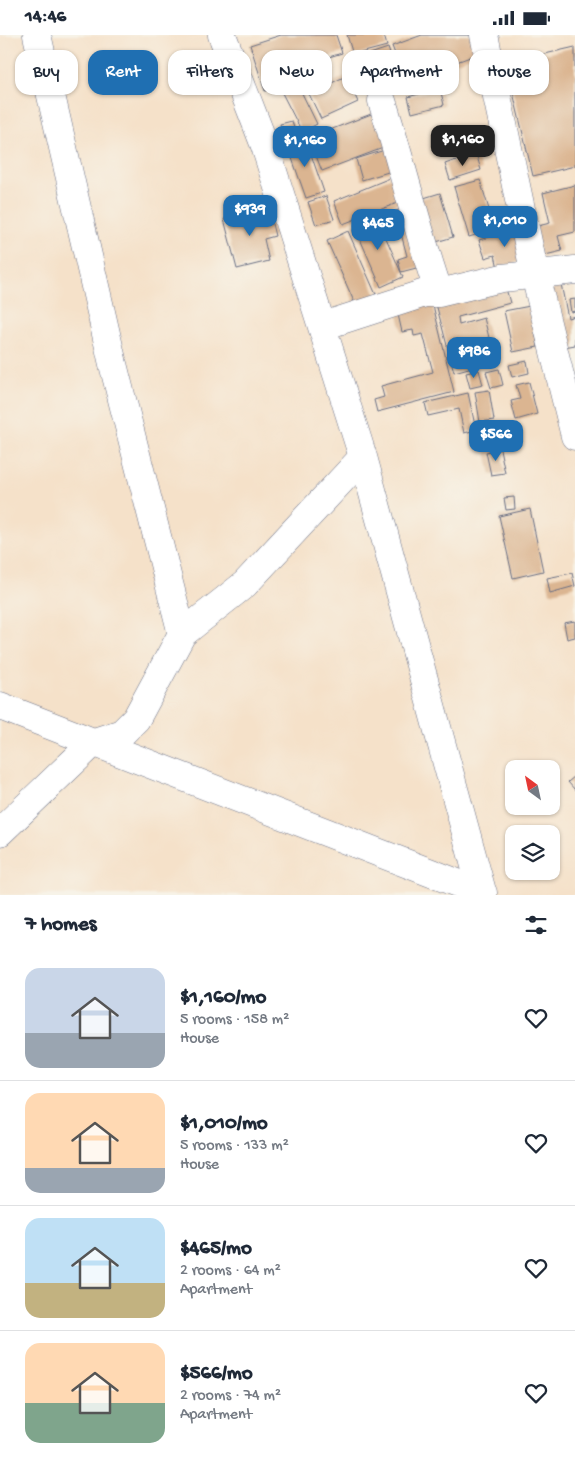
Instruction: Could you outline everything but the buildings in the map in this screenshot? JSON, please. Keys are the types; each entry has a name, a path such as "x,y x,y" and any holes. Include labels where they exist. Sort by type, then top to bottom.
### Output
{"street":[{"path":"37,35 112,364 182,634"},
{"path":"222,35 265,146 363,457 483,894"},
{"path":"484,35 534,275 575,436"},
{"path":"382,101 408,186 423,248 438,293"},
{"path":"323,326 425,293 438,293 502,278 575,270"},
{"path":"0,832 94,742 122,733 136,719 182,634 244,585 363,457"},
{"path":"0,706 483,894"}]}
